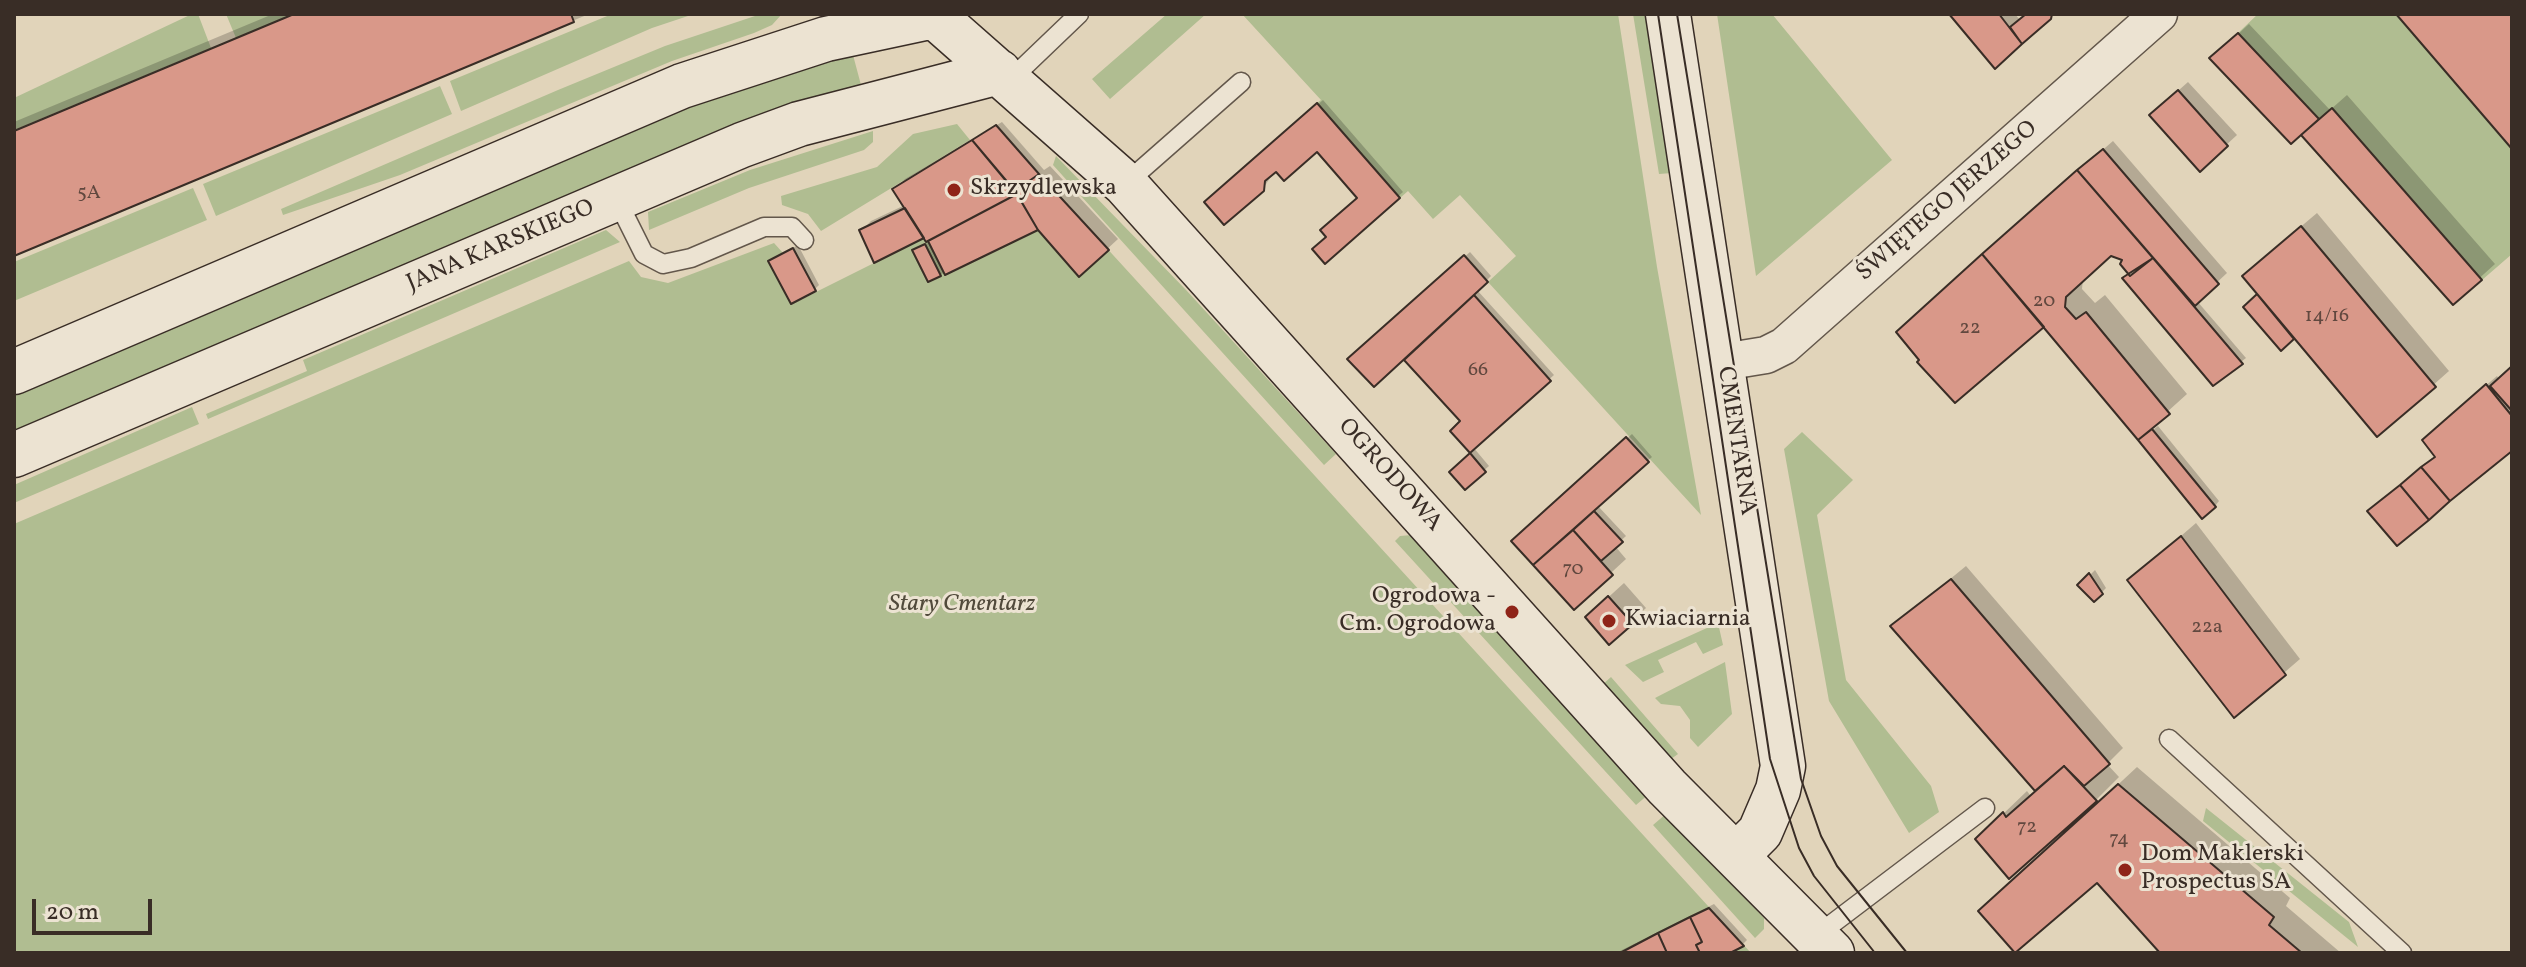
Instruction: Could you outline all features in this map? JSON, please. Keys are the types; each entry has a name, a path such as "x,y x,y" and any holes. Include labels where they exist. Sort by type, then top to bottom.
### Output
{"main road":[{"name":"CMENTARNA","path":"1668,14 1783,766 1778,790 1760,832 1737,855"},
{"name":"OGRODOWA","path":"933,15 1125,184 1667,787 1824,944"},
{"path":"14,372 806,31 933,15"},
{"name":"JANA KARSKIEGO","path":"14,455 616,198 799,124 1004,76"}],"street":[{"name":"ŚWIĘTEGO JERZEGO","path":"1723,362 1766,355 1784,346 2159,14"}],"lane":[{"path":"1004,76 1079,14"},
{"path":"1125,184 1241,82"},
{"path":"616,198 644,254 663,264 691,258 764,227 792,227 804,240"},
{"path":"2169,739 2402,953"},
{"path":"1824,944 1985,808"}],"green space":[{"path":"192,14 198,14 211,48 14,130 14,98"},
{"path":"226,14 293,14 236,38"},
{"path":"612,14 694,14 652,28 461,111 450,81"},
{"path":"761,14 782,14 772,25 754,33 672,61 400,175 283,215 281,209 558,90 665,46"},
{"path":"1167,14 1206,14 1110,99 1092,79"},
{"path":"1242,14 1618,14 1657,267 1701,515 1488,282 1516,256 1460,195 1433,219 1408,191 1400,198 1317,103 1321,100"},
{"path":"1633,14 1647,14 1672,173 1659,174"},
{"path":"1717,14 1772,14 1892,160 1756,276"},
{"path":"2258,14 2396,14 2512,149 2512,254 2482,280 2332,108 2319,119 2238,33"},
{"path":"853,55 861,85 733,124 14,432 14,395 629,131 729,92"},
{"path":"440,86 452,114 216,216 203,184"},
{"path":"957,124 970,140 821,231 808,214 782,205 781,196 877,167 913,134"},
{"path":"873,131 873,142 864,150 749,188 649,230 648,212 750,170"},
{"path":"1056,156 1187,291 1336,454 1324,465 1053,165"},
{"name":"Stary Cmentarz","path":"1039,174 1751,953 14,953 14,524 629,261 641,277 668,283 774,243 783,253 768,261 792,304 924,238 928,241 1017,194 1015,191"},
{"path":"193,188 207,220 14,301 14,262"},
{"path":"606,230 620,242 208,419 206,414 307,371 303,360"},
{"path":"192,407 199,424 14,503 14,485"},
{"path":"1802,432 1853,480 1817,515 1846,680 1931,786 1939,812 1909,833 1829,701 1784,449"},
{"path":"1412,535 1649,794 1636,805 1395,541 1400,536"},
{"path":"1718,623 1723,645 1703,654 1696,642 1658,660 1664,672 1643,682 1625,665"},
{"path":"1725,662 1732,714 1698,747 1690,738 1690,720 1680,706 1661,704 1655,698"},
{"path":"1611,677 1678,754 1671,759 1601,686"},
{"path":"2206,808 2349,922 2358,947 2203,821"},
{"path":"1667,813 1764,918 1764,929 1755,938 1653,825"}],"building":[{"path":"294,14 571,14 574,22 14,256 14,131"},
{"path":"1949,14 1999,14 2022,44 1995,69"},
{"path":"2026,14 2052,14 2051,19 2022,44 2010,27"},
{"path":"2396,14 2512,14 2512,149"},
{"path":"2238,33 2319,119 2291,144 2209,58"},
{"path":"2178,90 2228,146 2200,172 2149,115"},
{"path":"1317,103 1400,198 1325,264 1312,249 1326,237 1320,230 1357,198 1317,152 1284,181 1276,172 1265,181 1264,191 1224,225 1204,202"},
{"path":"2332,108 2482,280 2453,305 2301,135"},
{"path":"996,125 1039,174 1015,191 972,140"},
{"name":"Skrzydlewska","path":"972,140 1017,194 926,242 892,189"},
{"path":"2103,149 2219,284 2195,306 2077,170"},
{"path":"2077,170 2153,258 2130,276 2120,264 2122,260 2111,256 2066,297 2065,307 2076,319 2086,312 2170,414 2138,440 1982,254"},
{"path":"1039,174 1109,250 1079,277 1038,230 1015,191"},
{"path":"1017,194 1038,230 945,275 928,241"},
{"path":"905,208 924,238 874,263 859,230"},
{"path":"2301,226 2436,387 2377,437 2242,276"},
{"path":"925,244 941,276 928,282 912,250"},
{"path":"793,248 816,291 791,304 768,261"},
{"path":"1982,254 2044,327 1955,403 1917,362 1919,360 1896,332"},
{"path":"1464,255 1488,282 1374,387 1347,359"},
{"path":"2153,258 2243,364 2213,386 2122,278"},
{"path":"2257,294 2294,339 2281,351 2243,307"},
{"path":"1474,295 1551,381 1470,453 1450,431 1460,421 1404,360"},
{"path":"2512,366 2512,411 2490,386"},
{"path":"2486,384 2512,416 2512,451 2450,501 2421,467 2435,457 2422,440"},
{"path":"2152,429 2216,507 2202,519 2138,440"},
{"path":"1626,437 1649,462 1533,565 1511,541"},
{"path":"1470,453 1486,472 1465,490 1449,472"},
{"path":"2421,467 2450,501 2429,520 2400,485"},
{"path":"2400,485 2429,520 2397,546 2367,511"},
{"path":"1594,511 1623,542 1601,561 1573,530"},
{"path":"1573,530 1613,575 1574,610 1533,565"},
{"path":"2181,536 2286,675 2234,718 2127,580"},
{"path":"2089,573 2103,594 2094,602 2077,585"},
{"path":"1951,579 2110,764 2084,786 2064,766 2035,791 1890,626"},
{"name":"Kwiaciarnia","path":"1608,596 1633,624 1609,645 1585,617"},
{"path":"2064,766 2097,801 2009,879 1975,839 2003,812 2006,817"},
{"path":"2118,784 2274,917 2269,925 2302,953 2160,953 2097,883 2015,953 1978,911"},
{"path":"1709,908 1744,946 1730,953 1700,953 1696,945 1702,942 1690,917"},
{"path":"1690,917 1702,942 1696,945 1700,953 1667,953 1658,933"},
{"path":"1658,933 1667,953 1620,953"}],"tram line":[{"path":"1658,14 1770,759 1799,848 1814,876 1875,953"},
{"path":"1677,14 1801,779 1821,836 1837,866 1907,953"}],"place":[{"name":"Skrzydlewska","path":"954,190"},
{"name":"Ogrodowa - Cm. Ogrodowa","path":"1512,612"},
{"name":"Kwiaciarnia","path":"1609,621"},
{"name":"Dom Maklerski Prospectus SA","path":"2125,870"}]}
